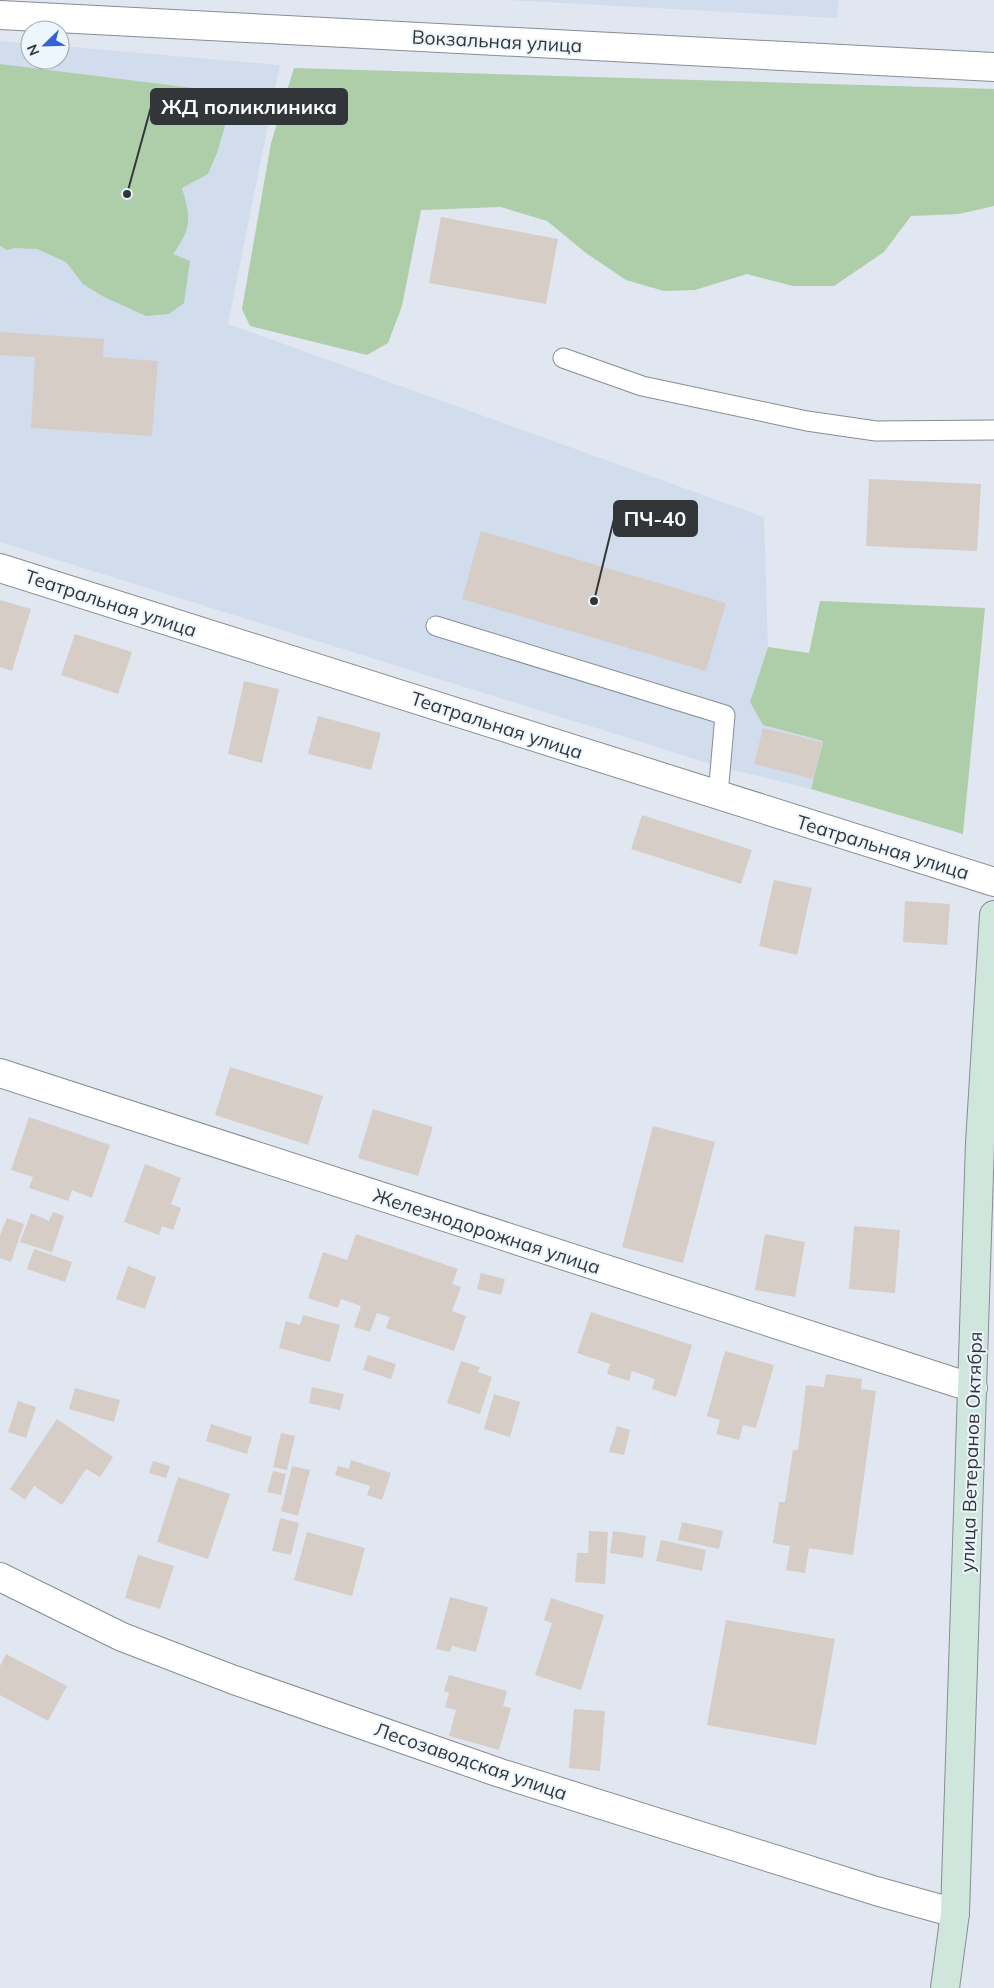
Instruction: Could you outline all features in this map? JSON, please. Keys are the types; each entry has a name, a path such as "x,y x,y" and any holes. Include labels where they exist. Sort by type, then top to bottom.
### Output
{"street":[{"name":"Вокзальная улица","path":"0,15 994,67"},
{"name":"Театральная улица","path":"0,568 994,882"},
{"name":"улица Ветеранов Октября","path":"945,1988 955,1912 980,1143 994,915"},
{"name":"Железнодорожная улица","path":"0,1073 973,1388"},
{"name":"Лесозаводская улица","path":"0,1577 122,1638 234,1680 500,1773 876,1891 955,1912"}],"lane":[{"path":"563,358 642,386 808,421 876,431 994,430"},
{"path":"436,626 725,715 718,795"}],"shaded area":[{"path":"508,0 839,0 837,18"},
{"path":"0,41 20,43 20,70 70,70 70,47 280,65 228,324 764,517 768,647 750,702 764,725 824,741 811,789 721,767 0,542"}],"green space":[{"path":"0,64 20,66 20,70 48,70 209,90 224,109 225,126 208,174 182,188 187,207 188,223 184,237 173,254 190,261 184,303 169,314 146,316 104,297 83,284 66,262 37,249 15,248 7,250 0,246"},
{"path":"294,68 994,89 994,206 959,214 911,216 884,252 834,286 793,286 747,274 695,290 664,291 626,280 586,253 547,221 501,207 421,210 402,306 388,343 367,355 250,326 242,309 271,143"},
{"path":"820,601 985,608 963,834 811,789 823,741 763,725 750,702 768,647 809,653"}],"building":[{"path":"441,217 558,239 546,304 429,283"},
{"path":"0,332 104,339 103,357 158,361 152,436 31,428 35,357 0,355"},
{"path":"869,479 981,484 977,551 866,546"},
{"path":"481,531 726,603 706,671 462,599"},
{"path":"0,600 31,609 12,671 0,667"},
{"path":"75,634 132,652 118,694 61,675"},
{"path":"244,681 279,689 262,763 228,754"},
{"path":"318,716 381,733 371,770 308,754"},
{"path":"763,728 822,742 813,779 754,764"},
{"path":"642,815 752,850 741,884 631,849"},
{"path":"774,880 812,888 797,955 759,946"},
{"path":"905,901 950,904 947,945 903,942"},
{"path":"230,1067 323,1096 308,1145 215,1115"},
{"path":"373,1109 433,1127 418,1176 358,1158"},
{"path":"29,1117 110,1145 92,1198 72,1190 68,1201 29,1188 33,1177 11,1170"},
{"path":"653,1126 715,1142 683,1263 622,1247"},
{"path":"145,1164 181,1178 171,1204 181,1208 173,1230 162,1226 159,1235 124,1222"},
{"path":"53,1212 64,1216 52,1252 20,1242 31,1213 49,1221"},
{"path":"7,1218 24,1224 11,1262 0,1258 0,1235"},
{"path":"854,1226 900,1230 895,1293 849,1289"},
{"path":"356,1234 458,1269 452,1284 461,1287 452,1311 466,1316 454,1351 386,1328 390,1317 377,1313 370,1332 354,1327 361,1306 341,1299 338,1308 308,1298 323,1252 347,1260"},
{"path":"765,1234 805,1242 795,1297 755,1290"},
{"path":"34,1249 72,1262 65,1282 27,1269"},
{"path":"128,1266 156,1277 145,1309 116,1299"},
{"path":"481,1273 505,1279 501,1295 477,1289"},
{"path":"591,1312 692,1345 676,1397 652,1389 655,1379 632,1371 629,1381 607,1374 610,1364 577,1353"},
{"path":"303,1315 340,1325 330,1362 279,1348 286,1321 300,1325"},
{"path":"725,1351 774,1365 756,1428 743,1425 739,1440 716,1434 720,1420 707,1416"},
{"path":"368,1355 396,1364 391,1379 363,1370"},
{"path":"461,1361 480,1367 478,1372 492,1377 480,1414 447,1403"},
{"path":"826,1374 862,1379 861,1389 876,1391 853,1555 809,1548 805,1573 786,1570 790,1546 773,1543 779,1502 785,1502 793,1450 798,1450 806,1385 824,1387"},
{"path":"312,1387 344,1394 340,1410 309,1403"},
{"path":"75,1388 120,1400 114,1422 69,1409"},
{"path":"494,1394 520,1402 510,1437 484,1429"},
{"path":"18,1401 36,1407 26,1438 8,1432"},
{"path":"57,1419 113,1457 100,1477 86,1469 62,1505 34,1486 25,1500 10,1489"},
{"path":"211,1424 252,1437 247,1454 206,1441"},
{"path":"617,1426 630,1430 624,1455 609,1452"},
{"path":"281,1433 295,1436 287,1470 273,1467"},
{"path":"351,1460 391,1473 382,1500 367,1495 370,1486 335,1475 338,1466 349,1469"},
{"path":"153,1461 170,1466 166,1478 149,1473"},
{"path":"292,1466 310,1470 298,1516 281,1511"},
{"path":"273,1471 286,1474 281,1495 267,1492"},
{"path":"178,1477 230,1494 208,1559 157,1542"},
{"path":"280,1518 299,1523 291,1555 272,1551"},
{"path":"682,1522 723,1531 719,1549 678,1540"},
{"path":"589,1531 608,1532 605,1584 575,1582 577,1553 588,1553"},
{"path":"613,1531 646,1536 643,1558 610,1553"},
{"path":"307,1532 365,1548 352,1596 294,1580"},
{"path":"661,1540 706,1550 702,1571 656,1561"},
{"path":"138,1555 174,1566 160,1609 125,1598"},
{"path":"450,1597 488,1607 476,1652 452,1646 450,1652 436,1649"},
{"path":"551,1598 604,1615 581,1690 535,1675 552,1623 544,1620"},
{"path":"726,1620 835,1639 816,1745 707,1725"},
{"path":"6,1654 67,1686 48,1721 0,1695 0,1666"},
{"path":"449,1675 507,1691 503,1706 511,1708 499,1750 449,1736 456,1710 445,1707 449,1693 444,1691"},
{"path":"574,1709 605,1711 600,1771 569,1768"}],"place":[{"name":"ЖД поликлиника","path":"127,194"},
{"name":"ПЧ-40","path":"594,601"}]}
